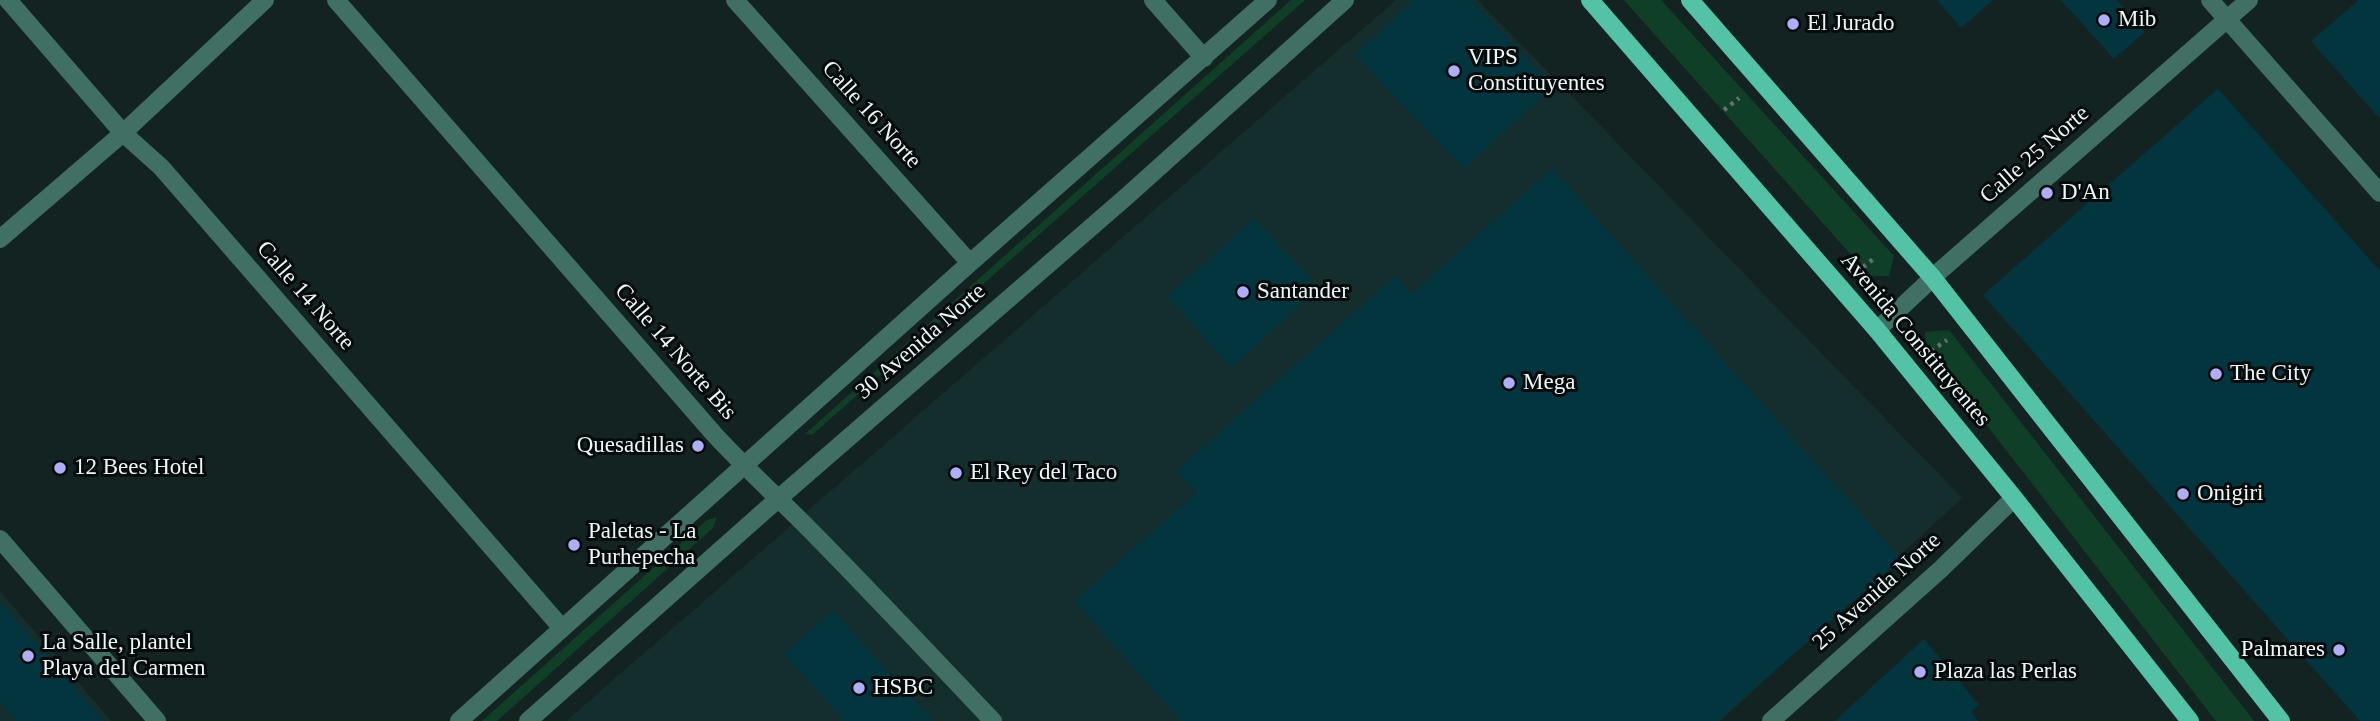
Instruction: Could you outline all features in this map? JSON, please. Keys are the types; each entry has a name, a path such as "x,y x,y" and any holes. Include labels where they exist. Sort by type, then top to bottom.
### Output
{"main road":[{"name":"Avenida Constituyentes","path":"1590,0 1877,330 2190,721"},
{"path":"1690,0 1933,278 2281,721"}],"street":[{"name":"Calle 14 Norte","path":"8,0 123,133 161,167 561,627"},
{"path":"0,239 123,133 265,0"},
{"name":"Calle 14 Norte Bis","path":"336,0 744,467 779,498 993,721"},
{"name":"Calle 16 Norte","path":"735,0 970,263"},
{"path":"1153,0 1204,58"},
{"name":"30 Avenida Norte","path":"458,721 1268,0"},
{"name":"30 Avenida Norte","path":"528,721 779,498 1116,206 1345,0"},
{"path":"2210,0 2380,193"},
{"path":"2228,19 2249,0"},
{"name":"Calle 25 Norte","path":"1877,330 2228,19"},
{"name":"25 Avenida Norte","path":"1771,721 1941,569 2014,498"},
{"path":"0,539 156,721"}],"path":[{"path":"1723,111 1746,92"},
{"path":"1931,352 1953,335"}],"shaded area":[{"path":"1396,0 1478,0 1962,498 1720,721 566,721"},
{"name":"La Salle, plantel Playa del Carmen","path":"0,591 111,721 0,721"}],"green space":[{"path":"1291,0 1305,0 812,435 805,434"},
{"path":"1624,0 1661,0 1894,256 1889,276 1870,276"},
{"path":"1949,330 2254,721 2216,721 1927,348 1925,332"},
{"path":"717,517 713,528 497,721 482,721 707,520"}],"building":[{"name":"VIPS Constituyentes","path":"1413,0 1470,0 1553,86 1464,169 1355,55"},
{"path":"1937,0 1993,0 1961,28"},
{"path":"2061,0 2117,0 2145,32 2114,59"},
{"path":"2359,0 2380,0 2380,119 2311,41"},
{"name":"The City","path":"2218,89 2380,271 2380,721 2360,721 1983,295"},
{"name":"Mega","path":"1552,169 1901,559 1718,721 1181,721 1074,601 1196,493 1176,471 1395,276 1411,294"},
{"name":"Santander","path":"1254,218 1319,287 1232,368 1167,297"},
{"name":"La Salle, plantel Playa del Carmen","path":"0,603 103,721 16,721 0,702"},
{"name":"HSBC","path":"833,611 933,721 844,721 784,654"},
{"name":"Plaza las Perlas","path":"1924,639 1979,705 1971,712 1978,721 1835,721"}],"place":[{"name":"Mib","path":"2104,20"},
{"name":"El Jurado","path":"1793,24"},
{"name":"VIPS Constituyentes","path":"1454,71"},
{"name":"D'An","path":"2047,193"},
{"name":"Santander","path":"1243,292"},
{"name":"The City","path":"2216,374"},
{"name":"Mega","path":"1509,383"},
{"name":"Quesadillas","path":"698,446"},
{"name":"12 Bees Hotel","path":"60,468"},
{"name":"El Rey del Taco","path":"956,473"},
{"name":"Onigiri","path":"2183,494"},
{"name":"Paletas - La Purhepecha","path":"574,545"},
{"name":"Palmares","path":"2339,650"},
{"name":"La Salle, plantel Playa del Carmen","path":"28,656"},
{"name":"Plaza las Perlas","path":"1920,672"},
{"name":"HSBC","path":"859,688"}]}
